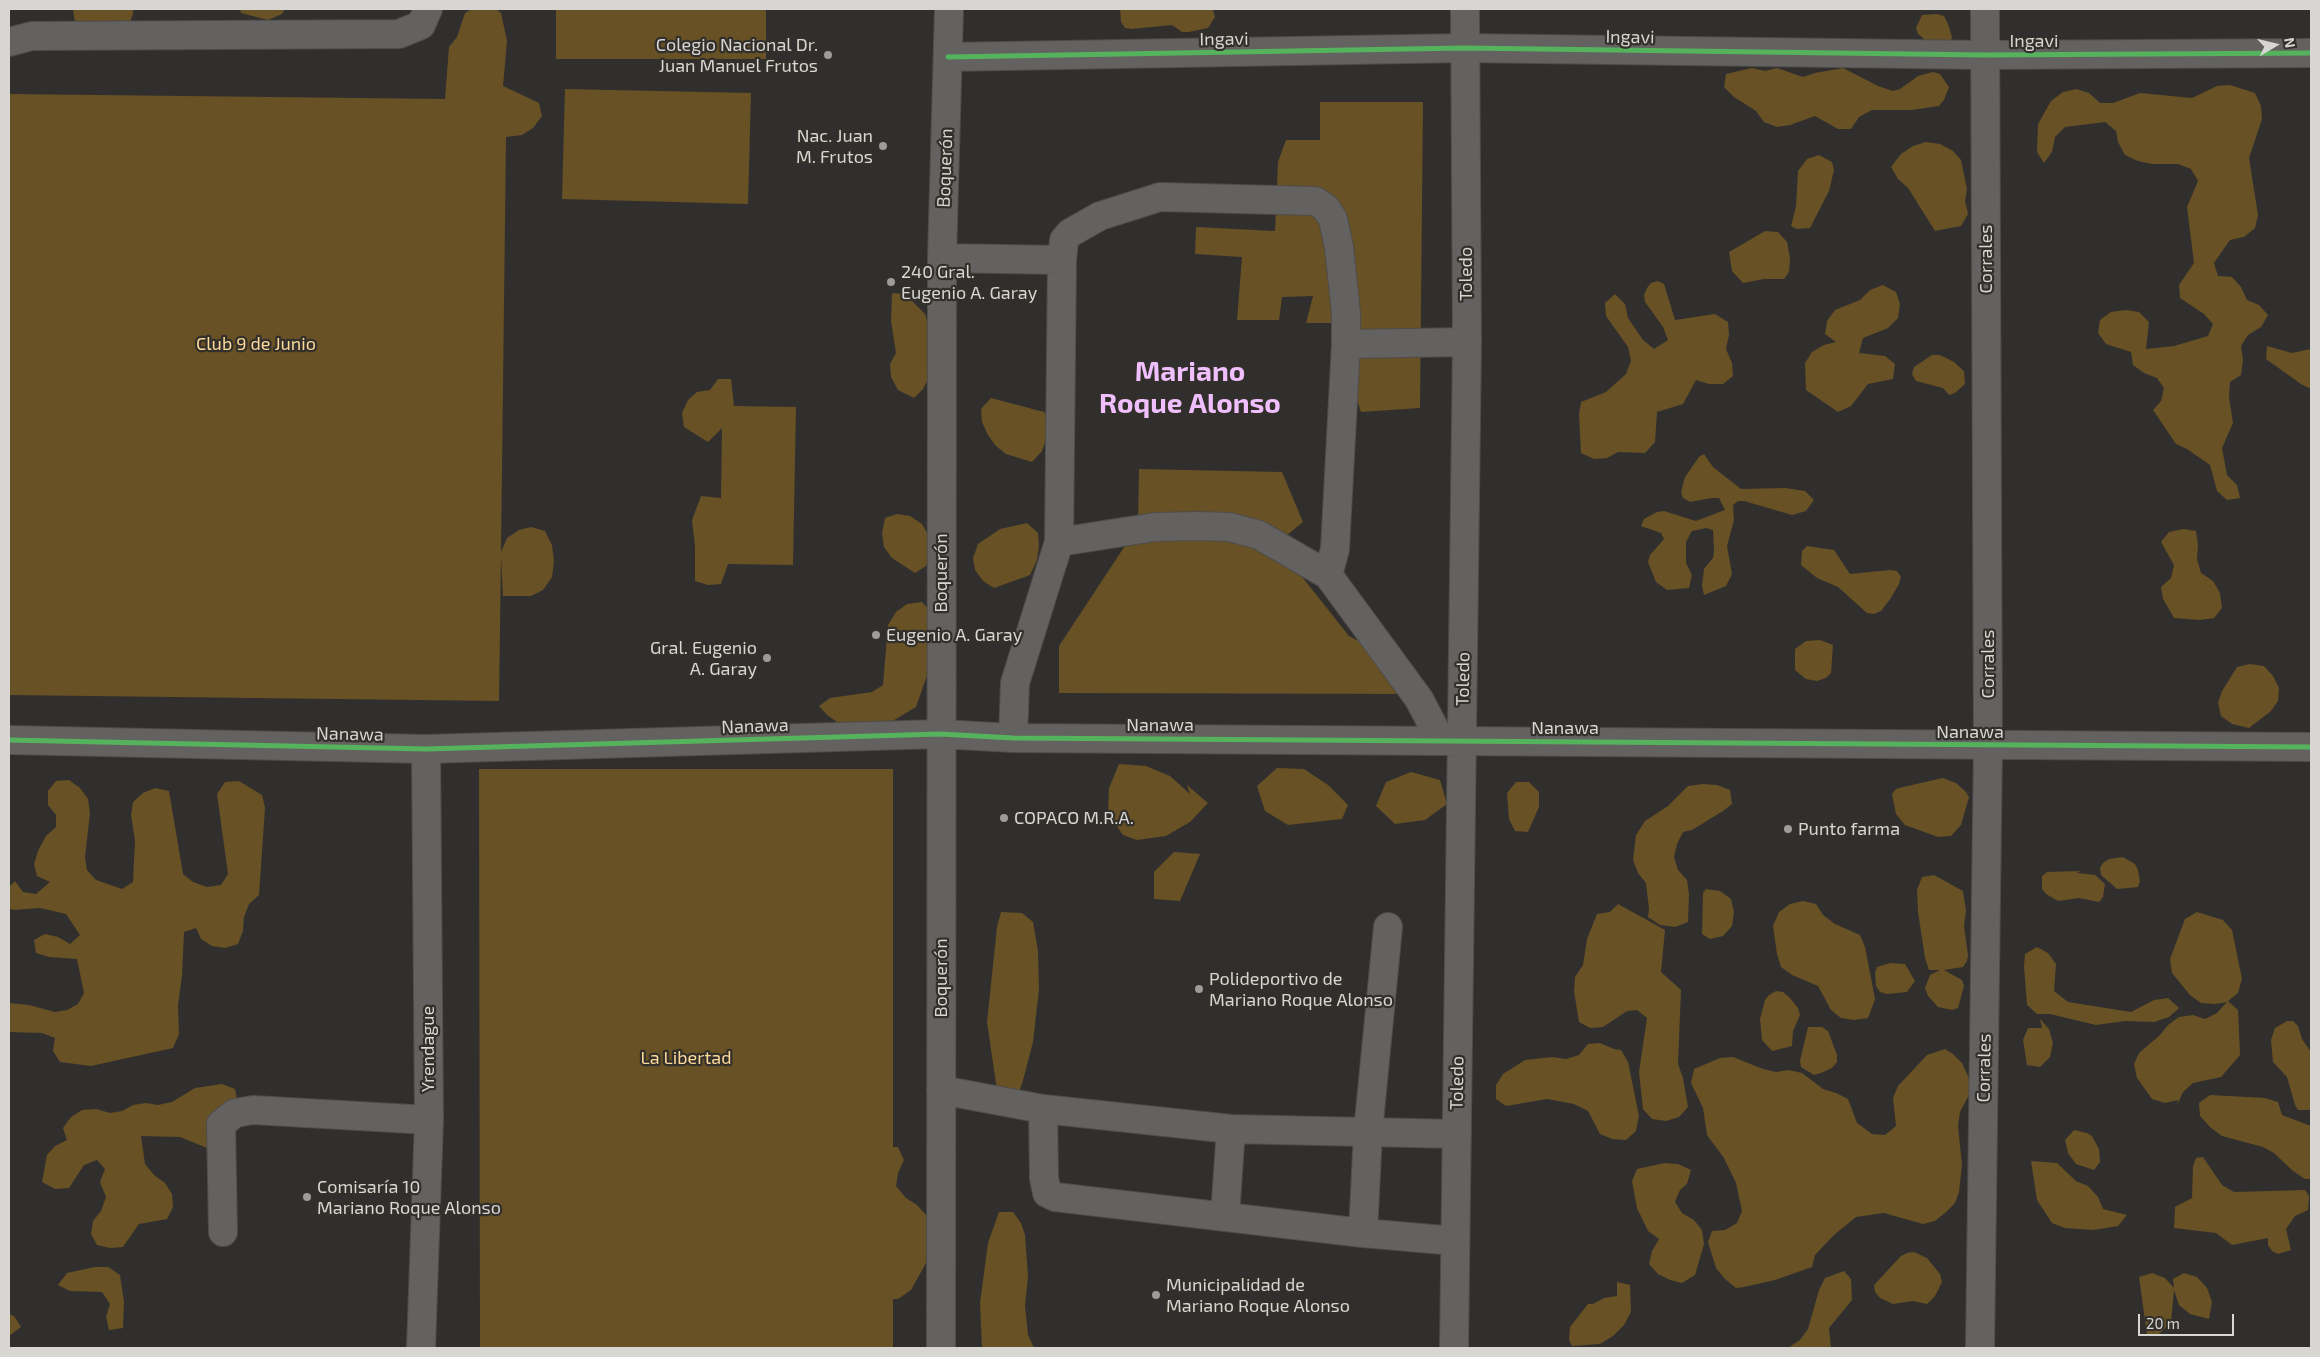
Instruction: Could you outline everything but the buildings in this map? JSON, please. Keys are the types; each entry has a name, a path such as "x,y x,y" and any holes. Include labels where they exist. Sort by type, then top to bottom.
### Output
{"street":[{"path":"9,42 32,36 398,34 421,25 428,9"},
{"name":"Boquerón","path":"941,1348 940,734 942,258 949,9"},
{"name":"Toledo","path":"1454,1348 1457,1134 1452,741 1467,342 1465,9"},
{"name":"Corrales","path":"1980,1348 1988,746 1985,9"},
{"name":"Ingavi","path":"948,57 1464,48 1984,54 2311,53"},
{"path":"1013,738 1015,683 1059,542 1062,260 1064,240 1070,233 1100,216 1160,197 1315,201 1326,208 1333,219 1339,247 1346,313 1346,344 1335,549 1328,575"},
{"path":"942,258 1062,260"},
{"path":"1346,344 1467,342"},
{"path":"1059,542 1155,526 1230,527 1258,535 1328,575 1452,741"},
{"name":"Nanawa","path":"9,740 426,749 940,734 1013,738 2311,747"},
{"name":"Yrendague","path":"420,1348 429,1120 426,749"},
{"path":"1363,1233 1368,1132 1388,927"},
{"path":"941,1090 1043,1110 1231,1129 1457,1134"},
{"path":"223,1232 221,1124 235,1113 253,1110 429,1120"},
{"path":"1043,1110 1044,1178 1047,1192 1055,1197 1363,1233 1455,1241"},
{"path":"1225,1216 1231,1129"}],"green space":[{"path":"73,9 133,9 133,14 128,27 75,23"},
{"path":"240,9 285,9 282,14 268,20 241,13"},
{"name":"Club 9 de Junio","path":"472,9 496,9 501,13 507,41 503,86 539,103 542,116 533,128 522,135 506,137 501,552 507,538 519,530 531,527 545,531 552,545 554,561 552,577 543,590 531,596 503,596 501,557 499,701 9,695 9,94 445,99 449,47 457,37 465,13"},
{"path":"556,9 766,9 766,59 556,59"},
{"path":"1120,9 1210,9 1213,10 1215,17 1208,28 1189,32 1182,32 1172,25 1132,29 1125,28 1121,22"},
{"path":"1937,14 1944,16 1952,37 1950,44 1935,58 1923,38 1918,34 1916,28 1922,15"},
{"path":"1752,68 1765,71 1777,68 1803,77 1843,68 1878,86 1893,91 1900,89 1918,76 1933,72 1940,74 1949,87 1944,100 1939,106 1912,110 1872,110 1859,117 1851,129 1838,129 1815,116 1790,125 1777,127 1764,122 1756,111 1734,97 1724,87 1726,74"},
{"path":"2230,85 2255,93 2261,106 2262,119 2249,158 2258,215 2255,228 2244,237 2230,240 2214,263 2218,276 2232,277 2241,287 2247,300 2259,305 2268,315 2261,327 2248,335 2241,346 2243,360 2241,375 2230,382 2229,397 2233,423 2222,448 2227,475 2237,485 2240,498 2227,500 2217,491 2210,465 2187,449 2176,444 2153,410 2161,401 2164,388 2157,378 2144,373 2133,365 2131,352 2106,344 2098,333 2100,320 2111,312 2126,310 2139,312 2149,322 2146,349 2174,346 2208,336 2213,324 2204,314 2180,298 2179,285 2194,263 2187,207 2198,181 2191,169 2178,164 2152,164 2138,161 2125,155 2118,142 2116,131 2105,122 2065,127 2055,137 2052,152 2044,163 2037,152 2038,124 2051,101 2063,92 2076,89 2089,93 2100,103 2113,103 2140,93 2192,98 2217,86"},
{"path":"565,89 751,93 748,204 562,199"},
{"path":"1320,102 1423,102 1420,408 1361,412 1332,323 1306,323 1313,296 1282,297 1279,320 1237,320 1242,257 1195,254 1196,227 1275,231 1278,162 1286,140 1320,140"},
{"path":"1926,142 1940,144 1953,151 1961,160 1967,189 1965,201 1968,214 1961,226 1935,231 1908,188 1898,179 1891,167 1901,154 1913,146"},
{"path":"1819,155 1832,162 1834,170 1829,191 1810,228 1797,229 1791,226 1796,206 1798,171 1807,159"},
{"path":"1765,231 1778,232 1787,242 1790,258 1789,272 1784,279 1764,279 1743,283 1732,271 1729,252"},
{"path":"1658,281 1664,284 1675,320 1715,314 1728,322 1729,335 1726,349 1732,363 1733,376 1723,384 1709,384 1696,380 1683,404 1657,412 1655,442 1645,453 1618,452 1607,458 1594,459 1581,453 1579,414 1581,402 1606,392 1626,374 1631,361 1628,347 1606,316 1605,303 1615,294 1625,304 1628,318 1643,340 1654,349 1668,340 1663,327 1645,302 1644,295 1647,288 1651,283"},
{"path":"1883,285 1896,292 1900,304 1898,318 1888,328 1863,338 1859,353 1885,356 1895,364 1893,379 1868,384 1851,406 1838,412 1806,390 1805,363 1812,352 1824,345 1836,342 1825,334 1827,321 1835,310 1860,300 1870,290"},
{"path":"892,293 905,294 925,314 929,327 931,373 923,389 914,398 898,390 891,377 890,364 896,353 891,321"},
{"path":"2267,346 2292,353 2311,349 2311,389 2266,359"},
{"path":"1932,355 1940,355 1954,362 1964,371 1965,384 1955,393 1949,395 1943,388 1916,381 1912,374 1914,367"},
{"path":"718,379 731,379 734,406 796,407 793,565 728,564 721,584 708,585 695,581 695,546 692,520 701,496 721,498 722,428 708,442 684,427 682,413 688,400 697,392 710,390"},
{"path":"991,398 1044,412 1052,423 1042,451 1032,462 1006,454 996,446 988,435 982,422 981,409"},
{"path":"1704,454 1713,467 1741,489 1785,488 1805,491 1814,500 1806,511 1792,515 1744,501 1738,501 1733,505 1734,520 1727,546 1732,574 1726,586 1704,595 1702,586 1704,569 1713,558 1714,551 1713,530 1706,528 1692,531 1686,542 1686,563 1692,575 1689,588 1667,590 1656,582 1648,562 1650,555 1664,539 1661,533 1641,526 1644,519 1657,512 1664,511 1696,521 1725,510 1719,498 1690,502 1683,498 1681,492 1685,477 1699,457"},
{"path":"1139,469 1282,472 1303,522 1276,544 1349,636 1417,671 1417,694 1059,693 1059,646 1138,526"},
{"path":"897,514 910,516 922,524 930,538 930,552 926,566 915,573 892,558 884,547 882,533 885,518"},
{"path":"1027,523 1038,533 1039,546 1037,560 1030,575 994,588 983,581 975,570 973,558 978,544 1000,529"},
{"path":"2183,529 2196,531 2197,559 2201,573 2213,581 2220,593 2222,608 2214,618 2200,620 2174,618 2163,599 2161,587 2171,578 2174,565 2161,542 2169,532"},
{"path":"1807,546 1834,550 1850,574 1897,571 1901,577 1899,584 1881,611 1874,614 1867,613 1838,587 1817,578 1801,565 1802,551"},
{"path":"922,602 932,613 930,667 916,707 881,728 840,724 827,715 819,706 830,698 872,692 883,685 888,625 896,612 907,604"},
{"path":"1820,640 1833,645 1831,673 1826,678 1817,681 1806,679 1795,670 1795,649 1806,641"},
{"path":"2250,664 2264,666 2273,676 2279,688 2278,701 2271,711 2249,728 2232,724 2221,716 2218,703 2222,691 2237,667"},
{"path":"1119,764 1146,766 1170,776 1190,794 1187,785 1208,803 1190,822 1166,836 1137,840 1123,835 1108,813 1109,788"},
{"path":"1277,768 1304,769 1328,785 1348,805 1342,819 1288,825 1265,811 1257,786"},
{"name":"La Libertad","path":"479,769 893,769 893,1147 898,1147 904,1160 898,1173 896,1186 906,1198 917,1205 927,1216 929,1231 926,1263 911,1290 898,1299 893,1299 893,1348 480,1348"},
{"path":"1411,772 1440,780 1447,804 1425,820 1395,824 1376,806 1386,782"},
{"path":"1943,778 1956,783 1969,797 1961,825 1951,836 1938,837 1905,825 1896,814 1892,794 1896,789"},
{"path":"69,780 80,788 88,799 90,813 85,857 87,870 96,880 122,889 133,882 135,841 131,815 133,802 143,793 155,788 169,791 183,874 193,882 207,887 221,885 228,874 217,794 225,782 239,781 262,795 265,808 259,895 249,904 238,944 225,948 212,946 201,939 196,928 184,932 182,976 178,1005 179,1034 173,1048 91,1066 60,1062 53,1051 55,1038 42,1033 9,1032 9,1003 29,1005 55,1012 67,1010 78,1004 84,993 77,959 49,957 36,953 34,940 45,934 58,937 70,944 80,935 66,914 40,908 13,910 9,908 9,887 15,881 23,892 36,894 50,882 37,876 34,864 46,836 56,827 56,815 48,805 48,791 56,781"},
{"path":"1516,782 1529,782 1539,792 1539,807 1528,832 1515,831 1509,819 1507,793"},
{"path":"1717,785 1730,790 1732,804 1692,830 1683,832 1677,844 1674,857 1678,870 1687,880 1689,895 1688,922 1675,927 1660,925 1648,917 1646,883 1638,873 1633,860 1636,835 1645,821 1668,806 1688,786"},
{"path":"1174,852 1200,854 1180,901 1154,899 1154,872"},
{"path":"2123,857 2135,864 2138,870 2140,881 2138,887 2117,889 2101,875 2100,868 2103,863 2109,859"},
{"path":"2081,871 2077,873 2095,875 2105,884 2103,897 2099,902 2079,898 2058,901 2046,894 2042,889 2042,876 2047,872"},
{"path":"1934,875 1963,891 1966,911 1964,926 1968,955 1967,961 1963,967 1944,970 1962,980 1964,986 1958,1008 1952,1010 1938,1007 1928,996 1925,988 1930,975 1940,970 1929,970 1925,958 1918,912 1917,890 1922,877"},
{"path":"1706,889 1720,891 1731,899 1734,912 1732,926 1723,936 1710,939 1702,934 1703,893"},
{"path":"1803,901 1816,904 1823,915 1835,924 1860,935 1865,947 1875,999 1868,1018 1854,1020 1841,1018 1831,1010 1818,986 1792,975 1781,967 1773,926 1779,912 1790,904"},
{"path":"1618,904 1665,930 1661,972 1681,990 1678,1064 1683,1078 1688,1107 1679,1117 1666,1121 1652,1119 1643,1109 1639,1072 1647,1018 1637,1010 1627,1011 1603,1027 1590,1028 1579,1022 1574,991 1575,977 1583,965 1587,939 1597,914 1610,912"},
{"path":"1001,912 1022,913 1033,922 1038,951 1039,989 1033,1042 1022,1084 1016,1099 999,1104 987,1022 997,927"},
{"path":"2197,912 2223,920 2232,930 2242,979 2238,993 2228,1001 2238,1010 2240,1055 2221,1077 2193,1083 2183,1092 2177,1105 2178,1100 2165,1103 2152,1099 2137,1078 2134,1064 2139,1053 2179,1017 2193,1015 2205,1019 2217,1013 2227,1002 2215,1004 2201,1003 2190,995 2172,973 2170,959 2185,919"},
{"path":"2037,947 2048,953 2056,964 2054,991 2068,1002 2131,1012 2154,1000 2168,998 2179,1008 2169,1017 2154,1022 2125,1021 2096,1025 2050,1014 2037,1014 2027,1005 2024,966 2025,954"},
{"path":"1890,963 1905,964 1915,981 1907,992 1887,994 1880,992 1876,986 1875,973 1877,967"},
{"path":"1776,991 1783,992 1789,997 1798,1008 1800,1015 1793,1031 1792,1046 1772,1051 1762,1040 1760,1019 1765,1000"},
{"path":"2040,1019 2049,1029 2053,1043 2050,1057 2040,1067 2027,1065 2023,1040 2028,1028 2042,1028"},
{"path":"2287,1021 2293,1021 2298,1026 2302,1039 2311,1052 2311,1110 2298,1110 2287,1077 2273,1062 2271,1040 2275,1028"},
{"path":"1808,1027 1822,1027 1828,1031 1837,1055 1837,1062 1832,1068 1814,1075 1801,1067 1800,1061"},
{"path":"1600,1043 1621,1050 1628,1062 1639,1116 1636,1131 1626,1140 1612,1139 1600,1134 1588,1111 1574,1104 1547,1099 1506,1106 1496,1099 1496,1085 1503,1074 1525,1060 1552,1057 1566,1059 1579,1055 1588,1044"},
{"path":"1945,1049 1962,1063 1973,1087 1960,1112 1958,1126 1962,1165 1959,1192 1955,1203 1935,1221 1923,1224 1884,1213 1856,1217 1834,1235 1815,1255 1812,1267 1775,1280 1744,1287 1736,1288 1725,1279 1716,1268 1708,1242 1712,1231 1725,1230 1737,1223 1742,1211 1736,1183 1724,1158 1707,1135 1703,1108 1691,1083 1694,1069 1720,1058 1733,1057 1763,1069 1776,1072 1789,1070 1802,1073 1823,1089 1848,1099 1857,1123 1872,1134 1885,1135 1896,1126 1893,1098 1898,1086 1927,1055"},
{"path":"222,1084 235,1089 241,1117 231,1143 220,1151 180,1137 141,1136 145,1164 154,1175 165,1183 172,1194 173,1207 167,1219 139,1224 123,1247 110,1248 97,1245 91,1234 93,1221 101,1211 106,1197 100,1182 105,1169 97,1160 84,1165 69,1188 55,1189 42,1182 47,1155 55,1146 67,1140 63,1128 71,1117 82,1110 96,1109 110,1113 122,1111 133,1105 146,1103 158,1105 172,1102 195,1088"},
{"path":"2210,1095 2265,1098 2278,1102 2282,1115 2311,1126 2311,1179 2305,1179 2293,1171 2274,1153 2263,1147 2222,1136 2210,1127 2200,1116 2199,1103"},
{"path":"2074,1130 2092,1136 2099,1149 2100,1162 2094,1170 2076,1164 2068,1153 2065,1140"},
{"path":"2203,1157 2222,1185 2234,1192 2305,1190 2309,1196 2308,1210 2295,1216 2286,1229 2291,1250 2278,1254 2272,1251 2268,1245 2268,1238 2232,1245 2216,1233 2174,1228 2175,1207 2192,1198 2193,1166 2196,1158"},
{"path":"2031,1161 2057,1163 2076,1181 2088,1186 2098,1197 2103,1209 2127,1215 2118,1226 2093,1230 2065,1228 2052,1223 2037,1200"},
{"path":"1665,1163 1678,1164 1691,1170 1687,1184 1680,1190 1675,1202 1682,1213 1694,1220 1702,1230 1704,1244 1695,1275 1682,1283 1658,1274 1649,1264 1652,1251 1659,1239 1648,1231 1637,1208 1632,1181 1637,1169"},
{"path":"999,1212 1013,1212 1021,1223 1025,1235 1028,1276 1025,1306 1028,1335 1034,1348 982,1348 980,1303 988,1243"},
{"path":"1914,1252 1927,1258 1940,1274 1942,1282 1935,1296 1927,1304 1913,1301 1893,1304 1880,1298 1875,1292 1874,1285 1901,1256"},
{"path":"95,1267 108,1267 120,1275 124,1302 123,1328 109,1330 106,1317 110,1304 102,1292 70,1291 58,1285 67,1273"},
{"path":"1844,1271 1851,1279 1852,1300 1829,1328 1831,1348 1788,1348 1800,1340 1808,1329 1819,1290 1825,1278"},
{"path":"2152,1273 2165,1278 2174,1288 2173,1279 2184,1273 2197,1277 2207,1288 2212,1302 2209,1319 2190,1314 2179,1305 2174,1290 2171,1322 2159,1334 2147,1335 2139,1277"},
{"path":"1617,1282 1630,1285 1631,1312 1624,1325 1613,1336 1600,1344 1572,1346 1569,1340 1570,1327 1588,1304 1593,1304 1604,1298 1617,1296"},
{"path":"9,1314 14,1316 21,1327 9,1336"}],"cycle path":[{"path":"948,57 1464,48 1984,55 2311,53"},
{"path":"9,740 426,749 940,734 1013,738 2311,747"}],"place":[{"name":"Colegio Nacional Dr. Juan Manuel Frutos","path":"828,55"},
{"name":"Nac. Juan M. Frutos","path":"883,146"},
{"name":"240 Gral. Eugenio A. Garay","path":"891,282"},
{"name":"Eugenio A. Garay","path":"876,635"},
{"name":"Gral. Eugenio A. Garay","path":"767,658"},
{"name":"COPACO M.R.A.","path":"1004,818"},
{"name":"Punto farma","path":"1788,829"},
{"name":"Polideportivo de Mariano Roque Alonso","path":"1199,989"},
{"name":"Comisaría 10 Mariano Roque Alonso","path":"307,1197"},
{"name":"Municipalidad de Mariano Roque Alonso","path":"1156,1295"}],"district":[{"name":"Mariano Roque Alonso","path":"1190,388"}]}
